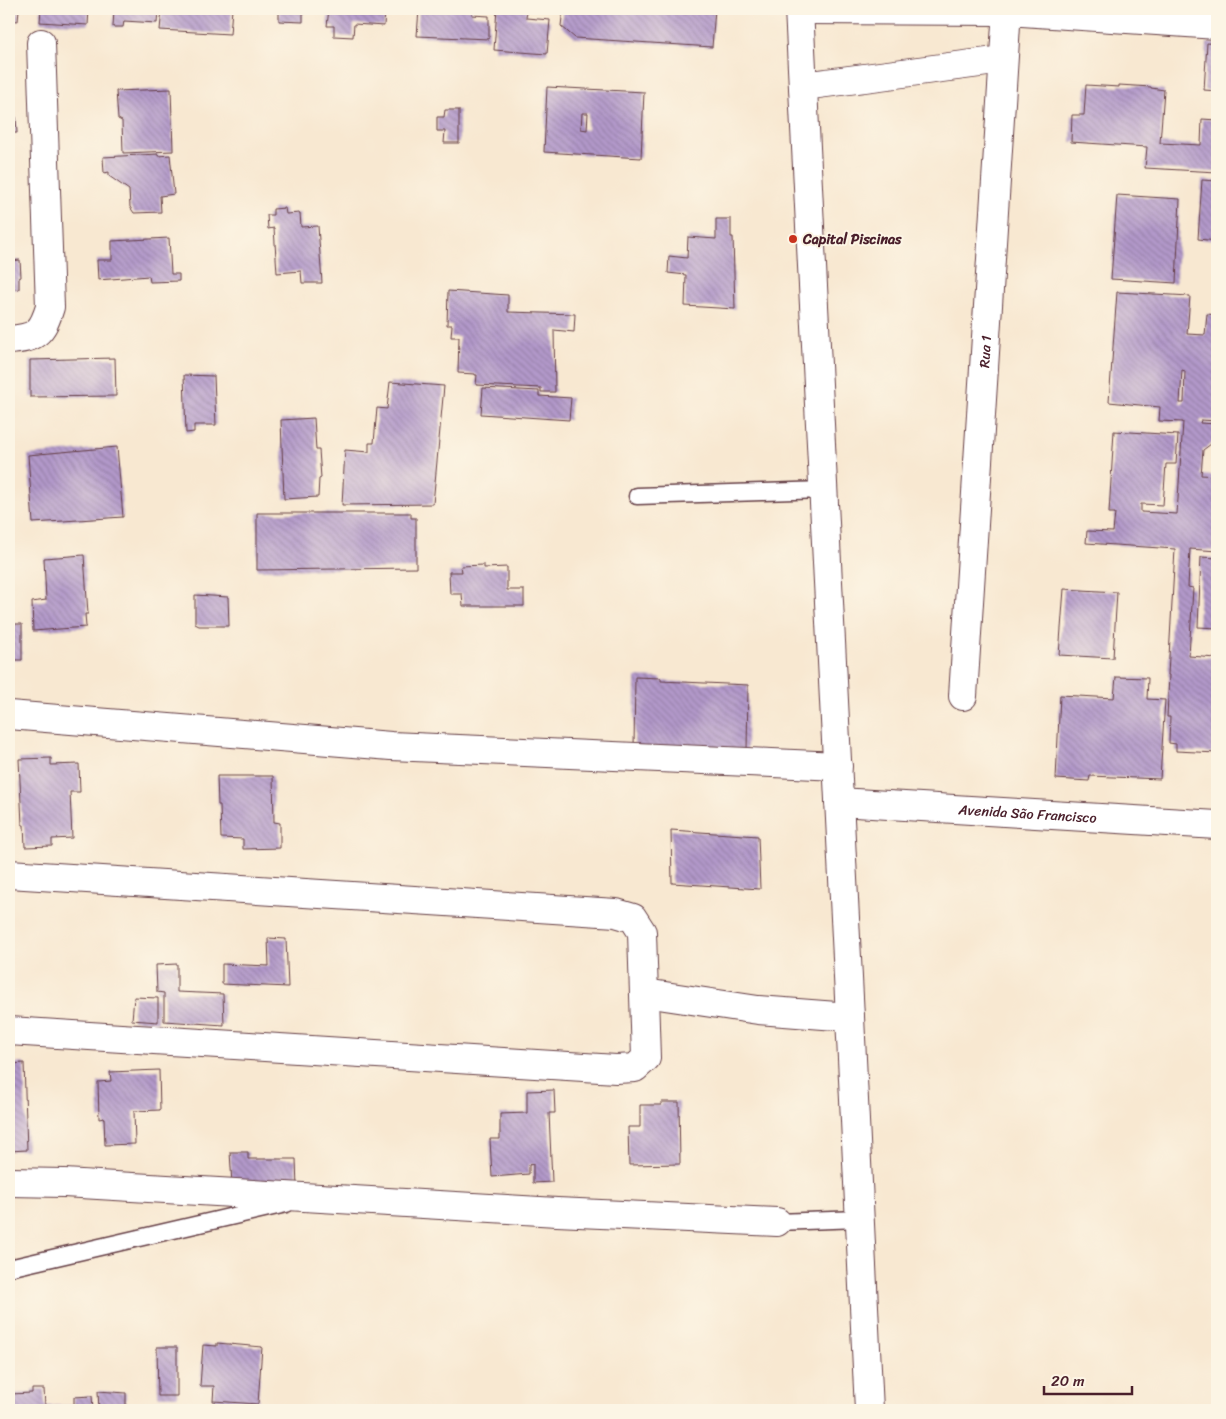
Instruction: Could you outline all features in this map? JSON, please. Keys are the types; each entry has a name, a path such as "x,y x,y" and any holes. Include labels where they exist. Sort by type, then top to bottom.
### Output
{"street":[{"path":"868,1410 838,766 799,9 1007,10 1217,25"},
{"name":"Rua 1","path":"964,696 1007,10"},
{"path":"9,340 27,339 36,334 46,322 50,307 41,43"},
{"path":"803,86 1004,60"},
{"path":"9,715 391,746 838,766"},
{"name":"Avenida São Francisco","path":"839,802 1217,825"},
{"path":"9,874 616,913 633,918 642,932 646,1058 635,1068 616,1069 9,1031"},
{"path":"645,992 758,1010 850,1017"},
{"path":"9,1182 64,1183 557,1212 777,1222"}],"lane":[{"path":"638,496 824,490"},
{"path":"9,1268 310,1198"},
{"path":"777,1222 860,1219"}],"building":[{"path":"9,9 19,9 18,21 9,20"},
{"path":"41,9 89,9 88,25 40,22"},
{"path":"114,9 158,9 157,23 124,21 123,27 113,27"},
{"path":"162,9 232,9 230,34 160,30"},
{"path":"279,9 303,9 303,22 279,21"},
{"path":"329,9 385,9 384,26 354,24 353,37 334,36 334,26 327,26"},
{"path":"419,9 472,9 472,15 489,16 489,39 417,36"},
{"path":"497,9 527,9 526,18 550,20 547,54 494,50"},
{"path":"563,9 715,9 712,47 575,38 561,26"},
{"path":"1207,43 1217,44 1217,91 1204,90"},
{"path":"1086,85 1151,87 1164,90 1160,143 1201,145 1202,119 1217,120 1217,172 1145,168 1147,147 1071,142 1072,115 1084,115"},
{"path":"547,87 644,92 641,158 544,152","holes":["582,113 588,113 587,130 581,129"]},
{"path":"171,89 173,151 123,153 122,121 118,119 116,91"},
{"path":"445,110 459,110 459,143 444,143 445,131 437,131 437,117 444,117"},
{"path":"9,117 16,117 17,133 9,133"},
{"path":"158,154 158,156 170,155 174,194 160,196 161,212 134,213 130,207 129,190 109,176 109,172 104,173 103,157"},
{"path":"1202,180 1217,181 1217,241 1198,239"},
{"path":"1117,195 1180,199 1176,283 1111,279"},
{"path":"285,208 286,214 300,213 301,227 318,226 322,283 302,283 301,271 277,273 274,228 268,229 267,215 273,215 273,209"},
{"path":"716,219 731,219 735,309 685,306 686,275 668,273 669,256 687,258 688,237 716,239"},
{"path":"169,238 171,274 179,274 179,281 150,282 149,276 98,280 97,260 112,260 112,241"},
{"path":"20,260 21,277 19,278 19,289 9,290 9,261"},
{"path":"448,291 508,295 508,312 575,314 574,332 554,330 555,392 541,392 541,388 476,385 477,375 458,373 459,337 451,337 452,325 447,325"},
{"path":"1117,292 1190,296 1187,334 1205,335 1207,314 1217,315 1217,421 1201,420 1200,423 1217,424 1217,445 1211,444 1203,450 1201,475 1217,476 1217,551 1190,549 1188,587 1193,588 1189,656 1217,658 1217,753 1176,751 1176,744 1169,743 1170,717 1167,717 1168,675 1175,549 1086,543 1087,531 1113,532 1115,513 1109,513 1114,431 1178,435 1176,464 1166,464 1163,505 1141,504 1141,512 1177,514 1183,422 1159,421 1160,407 1109,402","holes":["1182,370 1185,371 1184,403 1180,403"]},
{"path":"115,358 116,396 30,397 30,360"},
{"path":"184,375 214,376 216,425 194,425 194,432 186,433"},
{"path":"390,382 444,386 433,504 342,505 345,450 369,452 369,443 374,443 377,408 387,409"},
{"path":"483,388 539,391 539,396 571,398 569,420 481,414"},
{"path":"314,418 316,450 319,450 321,478 319,479 318,497 284,499 281,420"},
{"path":"117,447 123,517 33,523 28,455"},
{"path":"257,513 411,513 411,518 416,518 416,568 257,570"},
{"path":"84,555 88,614 85,614 86,627 33,631 32,602 46,600 44,558"},
{"path":"1201,557 1217,558 1217,628 1198,627"},
{"path":"484,565 484,568 507,567 507,590 524,590 524,606 463,606 462,594 450,594 449,572 462,572 461,566"},
{"path":"1064,589 1117,592 1113,658 1059,655"},
{"path":"195,595 228,597 229,626 199,626 195,624"},
{"path":"9,624 22,624 22,660 9,660"},
{"path":"635,677 661,678 661,681 748,685 747,751 634,748"},
{"path":"1116,677 1148,678 1147,699 1165,700 1160,779 1090,776 1089,781 1056,779 1060,695 1114,698"},
{"path":"51,758 51,765 79,764 80,792 70,792 72,838 52,839 52,846 25,847 19,759"},
{"path":"217,776 273,776 274,822 280,823 280,848 243,849 243,839 221,838"},
{"path":"671,830 758,836 760,889 672,883"},
{"path":"268,938 286,939 288,987 222,984 222,964 269,966"},
{"path":"177,964 177,992 223,994 224,1025 164,1021 164,993 157,992 156,965"},
{"path":"134,997 158,998 158,1022 132,1020"},
{"path":"24,1063 27,1150 9,1151 9,1064"},
{"path":"159,1070 160,1110 134,1111 135,1144 105,1145 104,1118 99,1119 98,1082 111,1081 110,1072"},
{"path":"554,1090 555,1113 549,1113 552,1182 533,1183 533,1164 529,1165 529,1174 492,1177 490,1139 500,1139 500,1114 527,1113 527,1091"},
{"path":"661,1102 679,1102 680,1164 629,1165 628,1127 640,1127 640,1105 661,1105"},
{"path":"230,1152 248,1152 248,1159 296,1159 297,1188 232,1184"},
{"path":"217,1343 262,1347 258,1404 213,1401 214,1386 200,1386 203,1345 217,1346"},
{"path":"157,1347 177,1347 177,1396 158,1396"},
{"path":"32,1389 44,1389 45,1406 74,1405 74,1397 92,1396 93,1410 9,1410 9,1394 32,1393"},
{"path":"98,1391 126,1393 126,1410 99,1410"}],"place":[{"name":"Capital Piscinas","path":"793,239"}]}
